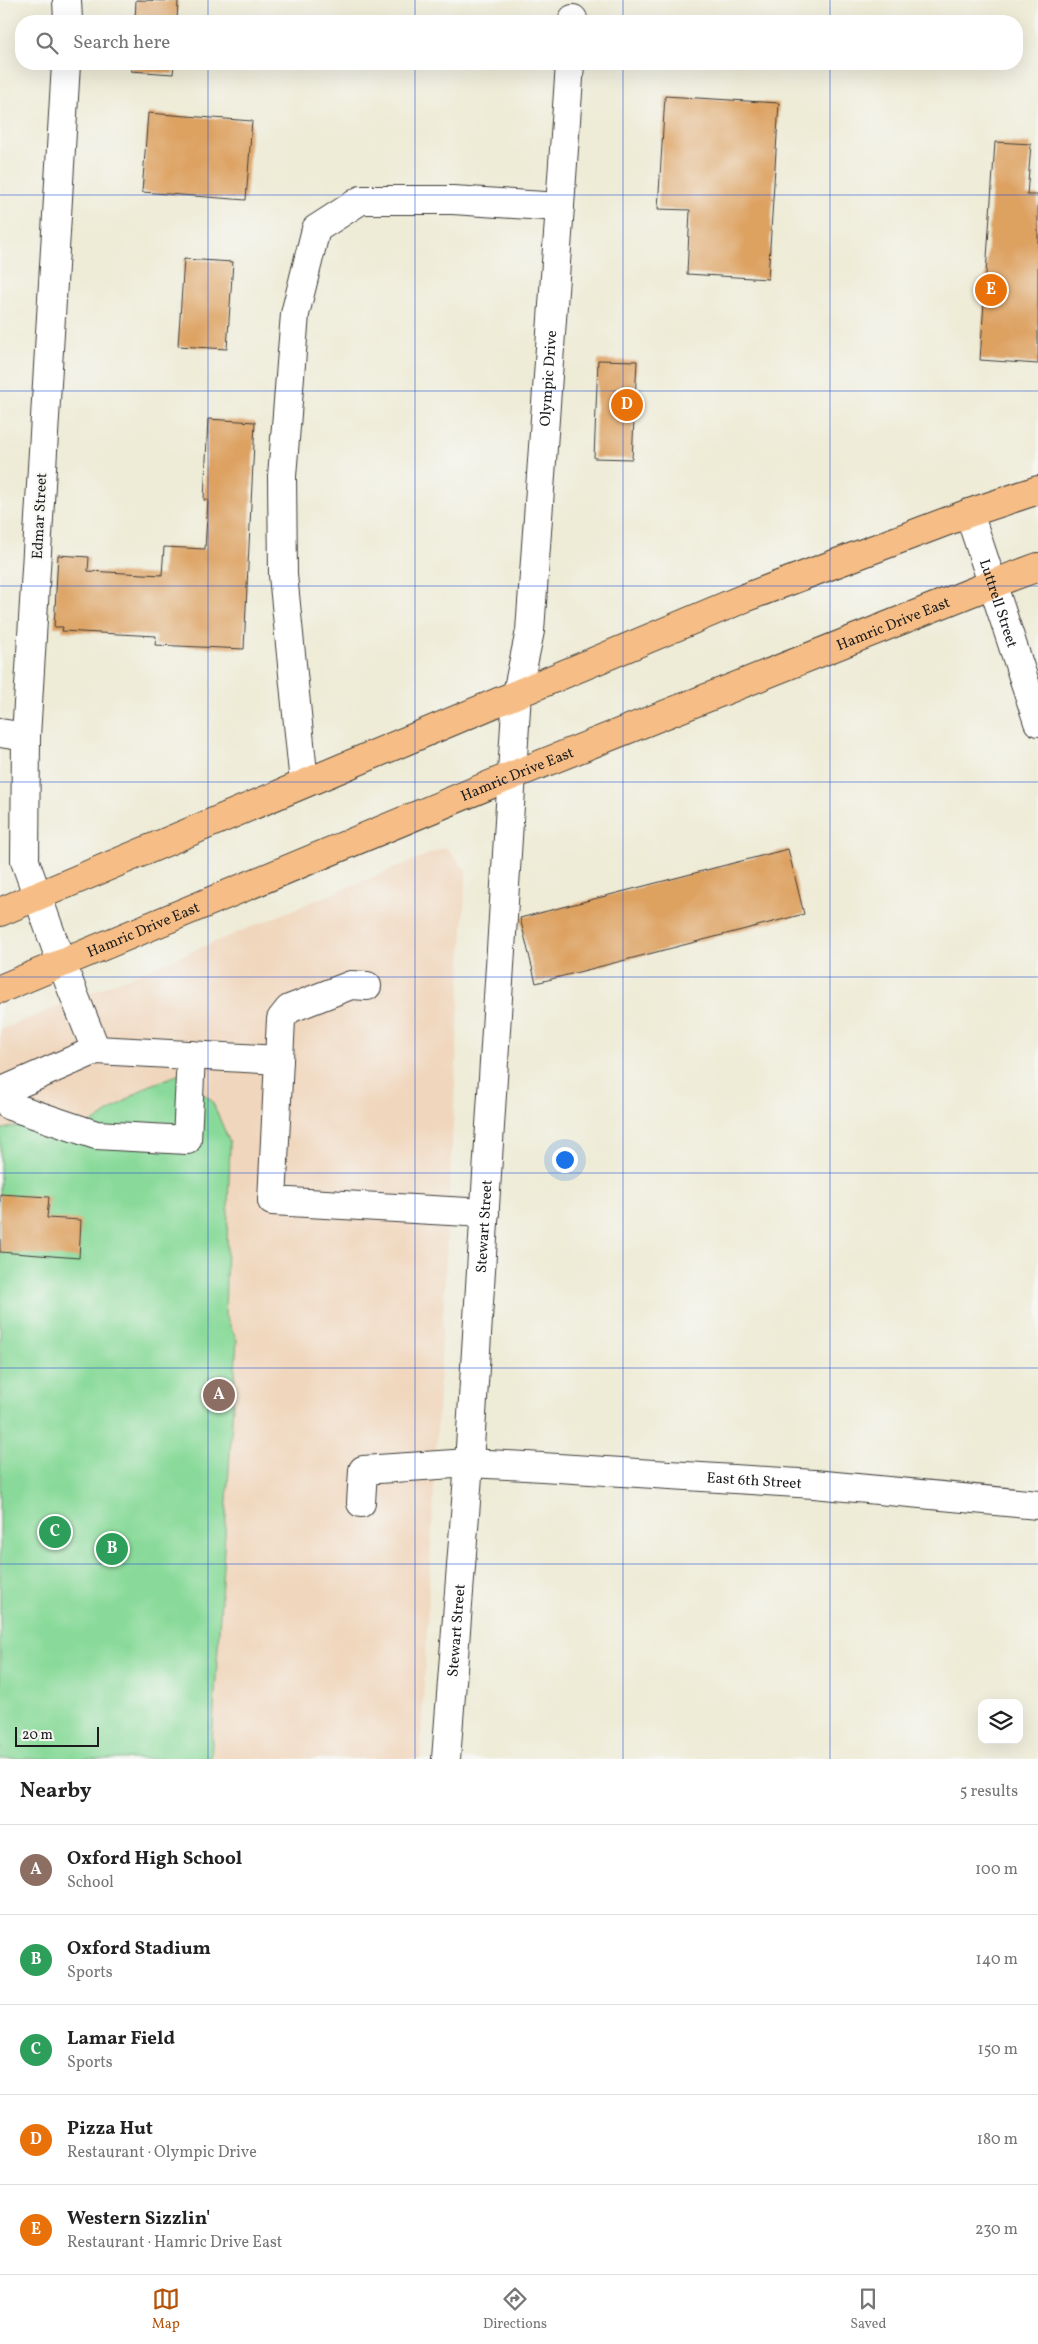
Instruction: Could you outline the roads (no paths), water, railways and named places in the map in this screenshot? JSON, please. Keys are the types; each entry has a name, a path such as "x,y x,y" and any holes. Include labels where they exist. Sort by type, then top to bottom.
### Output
{"main road":[{"path":"0,912 747,597 969,513 1038,490"},
{"name":"Hamric Drive East","path":"0,989 60,962 512,776 1038,567"}],"street":[{"path":"67,0 68,15"},
{"name":"Edmar Street","path":"66,70 13,735 25,861 60,962 96,1050"},
{"name":"Olympic Drive","path":"517,693 530,631 570,70"},
{"path":"304,783 297,693 283,575 282,476 295,314 316,229 361,200 453,200 560,207"},
{"name":"Luttrell Street","path":"969,513 1038,722"},
{"name":"Stewart Street","path":"446,1759 469,1463 517,693"},
{"path":"367,986 351,985 289,1009 281,1019 272,1201 485,1213"},
{"path":"191,1055 187,1140 96,1135 10,1106 2,1091 96,1050 191,1055 279,1060"},
{"name":"East 6th Street","path":"361,1503 363,1470 469,1463 814,1484 1038,1505"}],"place":[{"name":"Western Sizzlin'","path":"991,290"},
{"name":"Pizza Hut","path":"627,405"},
{"name":"Oxford High School","path":"219,1395"},
{"name":"Lamar Field","path":"55,1532"},
{"name":"Oxford Stadium","path":"112,1549"}]}
